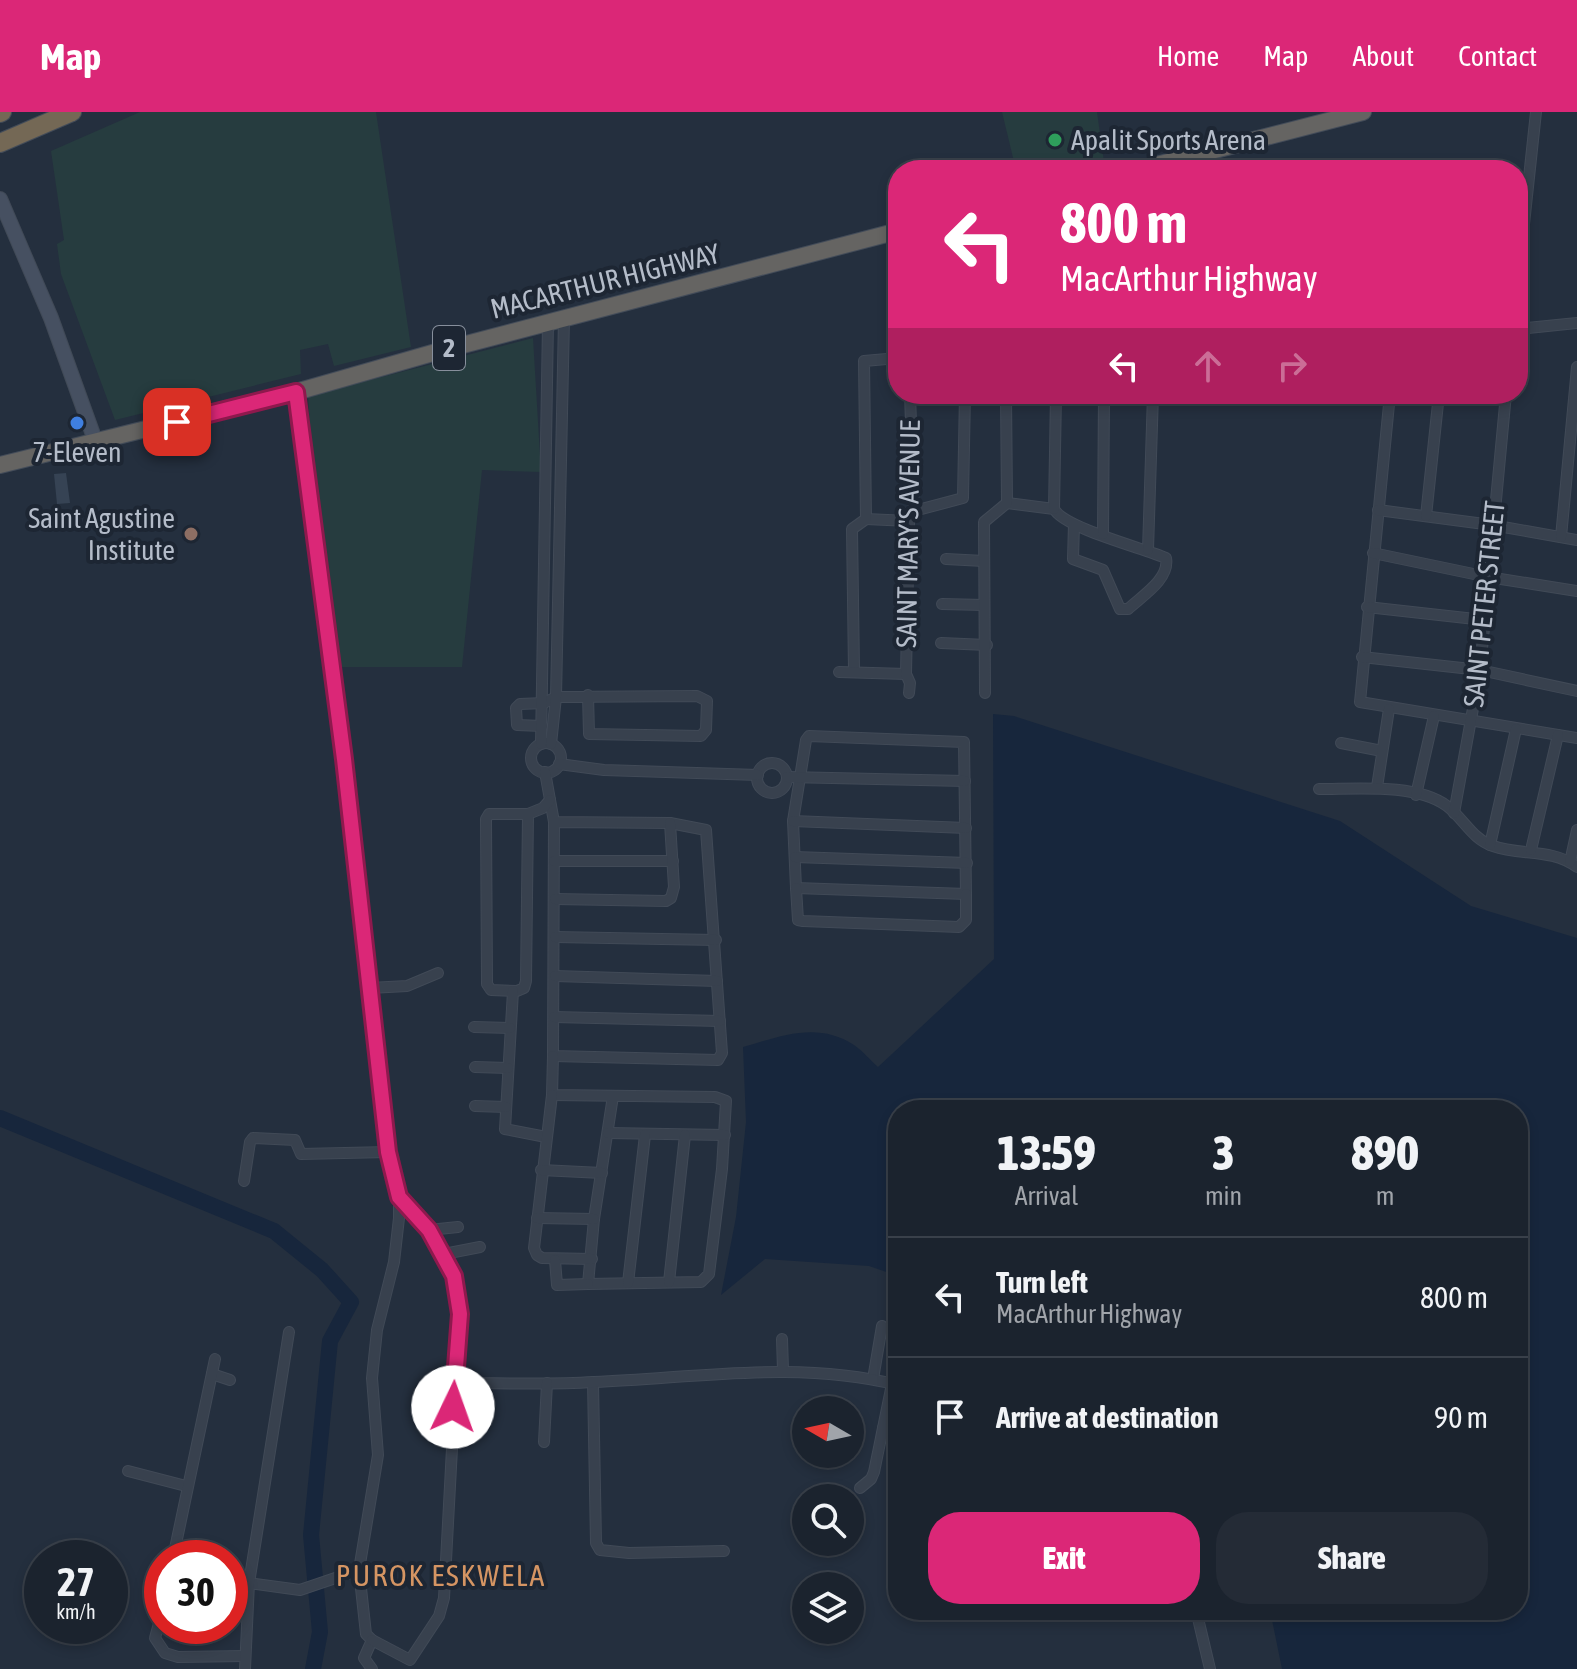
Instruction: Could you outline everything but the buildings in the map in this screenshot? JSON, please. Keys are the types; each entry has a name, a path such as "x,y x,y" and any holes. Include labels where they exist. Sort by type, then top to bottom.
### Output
{"highway":[{"path":"0,143 72,112"},
{"path":"1176,160 1363,112"},
{"name":"MACARTHUR HIGHWAY","path":"0,465 296,392 888,234"}],"main road":[{"path":"0,199 61,342 95,440"}],"street":[{"path":"1528,179 1536,112"},
{"path":"556,321 564,348 556,697 546,744 531,756 536,769 545,772 559,764 604,770 758,775"},
{"path":"556,321 548,349 542,726 546,744 559,752 559,764"},
{"path":"1528,328 1577,323"},
{"path":"548,349 564,348"},
{"path":"866,519 864,361 888,359"},
{"path":"1561,537 1577,367"},
{"path":"296,392 388,1152 399,1197 394,1262 377,1330 373,1362 372,1398 378,1455 359,1570 366,1634 407,1665 439,1616 444,1598 460,1299 444,1254 429,1230 399,1197"},
{"path":"547,399 563,398"},
{"name":"SAINT MARY'S AVENUE","path":"909,693 910,683 906,674 912,516 910,404"},
{"path":"854,671 852,529 866,519 912,516 963,498 965,404"},
{"path":"1006,404 1007,503"},
{"path":"1056,404 1054,509 1058,516 1166,558 1167,567 1153,587 1128,609 1120,609 1103,570 1073,559 1074,524"},
{"path":"1103,534 1104,404"},
{"path":"1148,550 1153,404"},
{"path":"1389,404 1360,700 1363,704 1389,709 1577,738"},
{"path":"1426,516 1438,404"},
{"name":"SAINT PETER STREET","path":"1454,813 1473,722 1480,670 1505,404"},
{"path":"985,693 984,522 1007,503 1054,509"},
{"path":"1378,510 1577,540"},
{"path":"546,519 560,520"},
{"path":"1373,553 1488,577 1577,591"},
{"path":"946,559 984,561"},
{"path":"942,604 984,605"},
{"path":"1367,607 1484,620"},
{"path":"941,643 987,645"},
{"path":"1362,657 1480,670 1577,691"},
{"path":"839,672 906,674"},
{"path":"542,726 517,725 514,719 516,708 520,704 544,703 556,697 588,695 702,696 707,701 706,730 701,736 589,734 588,695"},
{"path":"1377,787 1389,709"},
{"path":"1416,795 1434,716"},
{"path":"1490,845 1516,729"},
{"path":"813,735 961,741 966,746 965,781 966,920 959,927 798,920 793,821 806,740 813,735"},
{"path":"1531,850 1558,735"},
{"path":"1341,743 1382,751"},
{"path":"776,763 784,768 787,777 780,790 771,793 762,789 758,775 766,764 776,763"},
{"path":"545,772 554,822 555,976 552,1095 534,1248 537,1255 555,1260 592,1259"},
{"path":"787,777 965,781"},
{"path":"1319,789 1377,787 1437,801 1454,813 1473,836 1490,845 1506,850 1531,850 1574,864 1577,830"},
{"path":"528,814 526,981 524,988 513,991 491,990 487,984 486,819 489,814 528,814 543,808 550,800"},
{"path":"793,821 966,828"},
{"path":"553,1056 718,1060 722,1053 706,830 670,823 554,822"},
{"path":"555,899 666,901 671,898 674,887 670,823"},
{"path":"795,857 967,863"},
{"path":"554,861 673,861"},
{"path":"796,888 966,894"},
{"path":"555,937 716,940"},
{"path":"370,988 407,986 438,973"},
{"path":"555,976 717,981"},
{"path":"513,991 505,1129 546,1137"},
{"path":"554,1017 720,1021"},
{"path":"474,1027 510,1028"},
{"path":"475,1067 508,1068"},
{"path":"552,1095 721,1098 726,1104 709,1274 701,1282 557,1285 555,1260"},
{"path":"588,1284 594,1219 613,1096"},
{"path":"475,1106 506,1107"},
{"path":"608,1133 725,1135"},
{"path":"628,1283 645,1135"},
{"path":"669,1282 685,1135"},
{"path":"244,1181 253,1138 295,1140 301,1154 388,1152"},
{"path":"541,1170 602,1173"},
{"path":"537,1218 594,1219"},
{"path":"429,1230 458,1227"},
{"path":"444,1254 480,1247"},
{"path":"873,1379 882,1326"},
{"path":"245,1669 249,1583 289,1332"},
{"path":"782,1339 783,1370"},
{"path":"176,1540 215,1359"},
{"path":"454,1383 593,1382 783,1370 888,1383"},
{"path":"212,1374 230,1380"},
{"path":"593,1382 596,1543 600,1550 629,1553 724,1551"},
{"path":"544,1442 547,1383"},
{"path":"864,1485 871,1479 888,1410"},
{"path":"883,1428 888,1429"},
{"path":"128,1471 186,1486"},
{"path":"249,1583 292,1590 359,1570"},
{"path":"1198,1620 1210,1669"},
{"path":"372,1640 364,1658 372,1669"},
{"path":"159,1644 165,1653 178,1657 245,1656"}],"green space":[{"path":"140,112 376,112 411,347 334,366 328,344 300,350 301,374 115,420 61,274 57,244 64,240 51,151"},
{"name":"Apalit Sports Arena","path":"1002,112 1097,112 1104,160 1014,160"},
{"path":"533,338 541,472 482,470 462,667 337,667 304,430 310,429 308,396"}],"water":[{"path":"993,714 1014,716 1340,821 1471,906 1577,938 1577,1669 1282,1669 1272,1620 1528,1620 1528,1100 888,1100 888,1273 869,1266 765,1259 721,1295 736,1217 746,1122 743,1047 799,1033 827,1034 854,1045 878,1067 994,959"}],"waterway":[{"path":"0,1118 274,1231 322,1270 351,1302 330,1341 311,1535 320,1632 313,1669"}],"place":[{"name":"Apalit Sports Arena","path":"1055,140"},
{"name":"7-Eleven","path":"77,423"},
{"name":"Saint Agustine Institute","path":"191,534"}],"district":[{"name":"PUROK ESKWELA","path":"441,1575"}],"route":[{"path":"177,422 296,392 344,759 388,1152 399,1197 411,1207 444,1254 460,1299 453,1407"}]}
